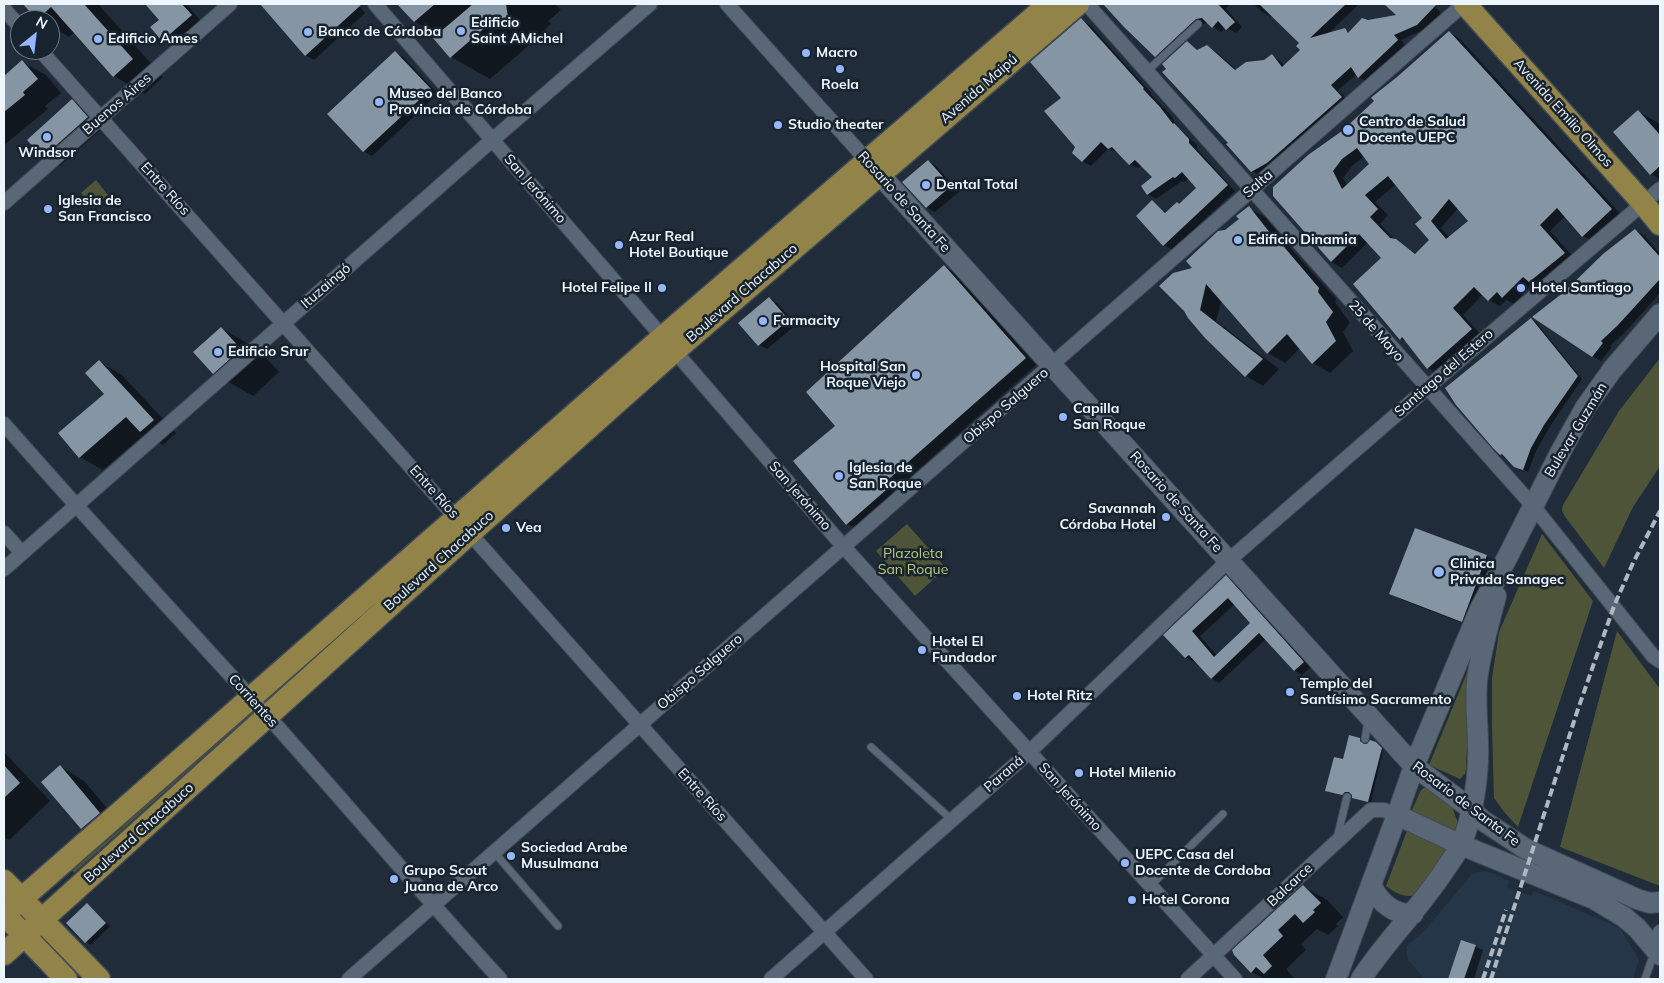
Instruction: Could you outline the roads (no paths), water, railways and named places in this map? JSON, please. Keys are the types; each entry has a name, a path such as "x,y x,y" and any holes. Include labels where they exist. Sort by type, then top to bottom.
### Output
{"main road":[{"name":"Avenida Maipú","path":"874,168 1049,4"},
{"name":"Avenida Maipú","path":"874,168 1078,4"},
{"name":"Avenida Emilio Olmos","path":"1464,4 1660,224"},
{"name":"Boulevard Chacabuco","path":"4,914 250,698 463,525 668,344 874,168"},
{"name":"Boulevard Chacabuco","path":"4,954 267,716 463,525"},
{"path":"4,881 99,979"},
{"path":"4,914 66,979"}],"street":[{"name":"Buenos Aires","path":"4,203 230,4"},
{"name":"San Jerónimo","path":"375,4 843,546 1235,979"},
{"name":"Ituzaingó","path":"4,569 492,140 650,4"},
{"name":"Rosario de Santa Fe","path":"727,4 1414,766 1501,834 1526,849 1637,899 1650,903 1660,902"},
{"name":"25 de Mayo","path":"1087,4 1532,506 1653,656 1660,661"},
{"name":"Salta","path":"1052,365 1464,4"},
{"name":"Entre Ríos","path":"49,60 866,979"},
{"name":"Santiago del Estero","path":"1230,560 1427,388 1660,189"},
{"name":"Bulevar Guzmán","path":"1336,979 1414,766 1480,609 1532,506 1585,408 1612,370 1658,319"},
{"name":"Obispo Salguero","path":"349,979 1052,365"},
{"name":"Corrientes","path":"4,424 267,716 500,979"},
{"path":"4,533 22,553"},
{"name":"Bulevar Guzmán","path":"1436,884 1461,845 1471,809 1478,764 1477,683 1495,600 1508,556"},
{"name":"Paraná","path":"771,979 1029,752 1230,560"},
{"name":"Balcarce","path":"1188,979 1371,810 1384,810 1397,815"},
{"name":"Rosario de Santa Fe","path":"1397,815 1461,845 1594,899 1624,917 1658,946"},
{"path":"1361,979 1374,960 1450,869 1468,859 1479,858 1502,861"},
{"path":"1371,885 1381,900 1389,907 1406,914 1413,914"}],"lane":[{"path":"1147,71 1198,24"},
{"path":"1365,739 1370,716"},
{"path":"872,748 952,820"},
{"path":"1336,842 1347,797"},
{"path":"1150,886 1223,814"},
{"path":"494,852 558,926"},
{"path":"1645,979 1658,946"}],"railway":[{"path":"1491,979 1577,712 1614,606 1633,563 1660,511"},
{"path":"1483,979 1506,910"}],"place":[{"name":"Edificio Saint AMichel","path":"461,31"},
{"name":"Banco de Córdoba","path":"308,32"},
{"name":"Edificio Ames","path":"98,39"},
{"name":"Macro","path":"806,53"},
{"name":"Roela","path":"840,69"},
{"name":"Museo del Banco Provincia de Córdoba","path":"379,102"},
{"name":"Studio theater","path":"778,125"},
{"name":"Centro de Salud Docente UEPC","path":"1348,130"},
{"name":"Windsor","path":"47,137"},
{"name":"Dental Total","path":"926,185"},
{"name":"Iglesia de San Francisco","path":"48,209"},
{"name":"Edificio Dinamia","path":"1238,240"},
{"name":"Azur Real Hotel Boutique","path":"619,245"},
{"name":"Hotel Felipe II","path":"662,288"},
{"name":"Hotel Santiago","path":"1521,288"},
{"name":"Farmacity","path":"763,321"},
{"name":"Edificio Srur","path":"218,352"},
{"name":"Hospital San Roque Viejo","path":"916,375"},
{"name":"Capilla San Roque","path":"1063,417"},
{"name":"Iglesia de San Roque","path":"839,476"},
{"name":"Savannah Córdoba Hotel","path":"1166,517"},
{"name":"Vea","path":"506,528"},
{"name":"Clinica Privada Sanagec","path":"1439,572"},
{"name":"Hotel El Fundador","path":"922,650"},
{"name":"Templo del Santísimo Sacramento","path":"1290,692"},
{"name":"Hotel Ritz","path":"1017,696"},
{"name":"Hotel Milenio","path":"1079,773"},
{"name":"Sociedad Arabe Musulmana","path":"511,856"},
{"name":"UEPC Casa del Docente de Cordoba","path":"1125,863"},
{"name":"Grupo Scout Juana de Arco","path":"394,879"},
{"name":"Hotel Corona","path":"1132,900"}],"park label":[{"name":"Plazoleta San Roque","path":"913,562"}]}
